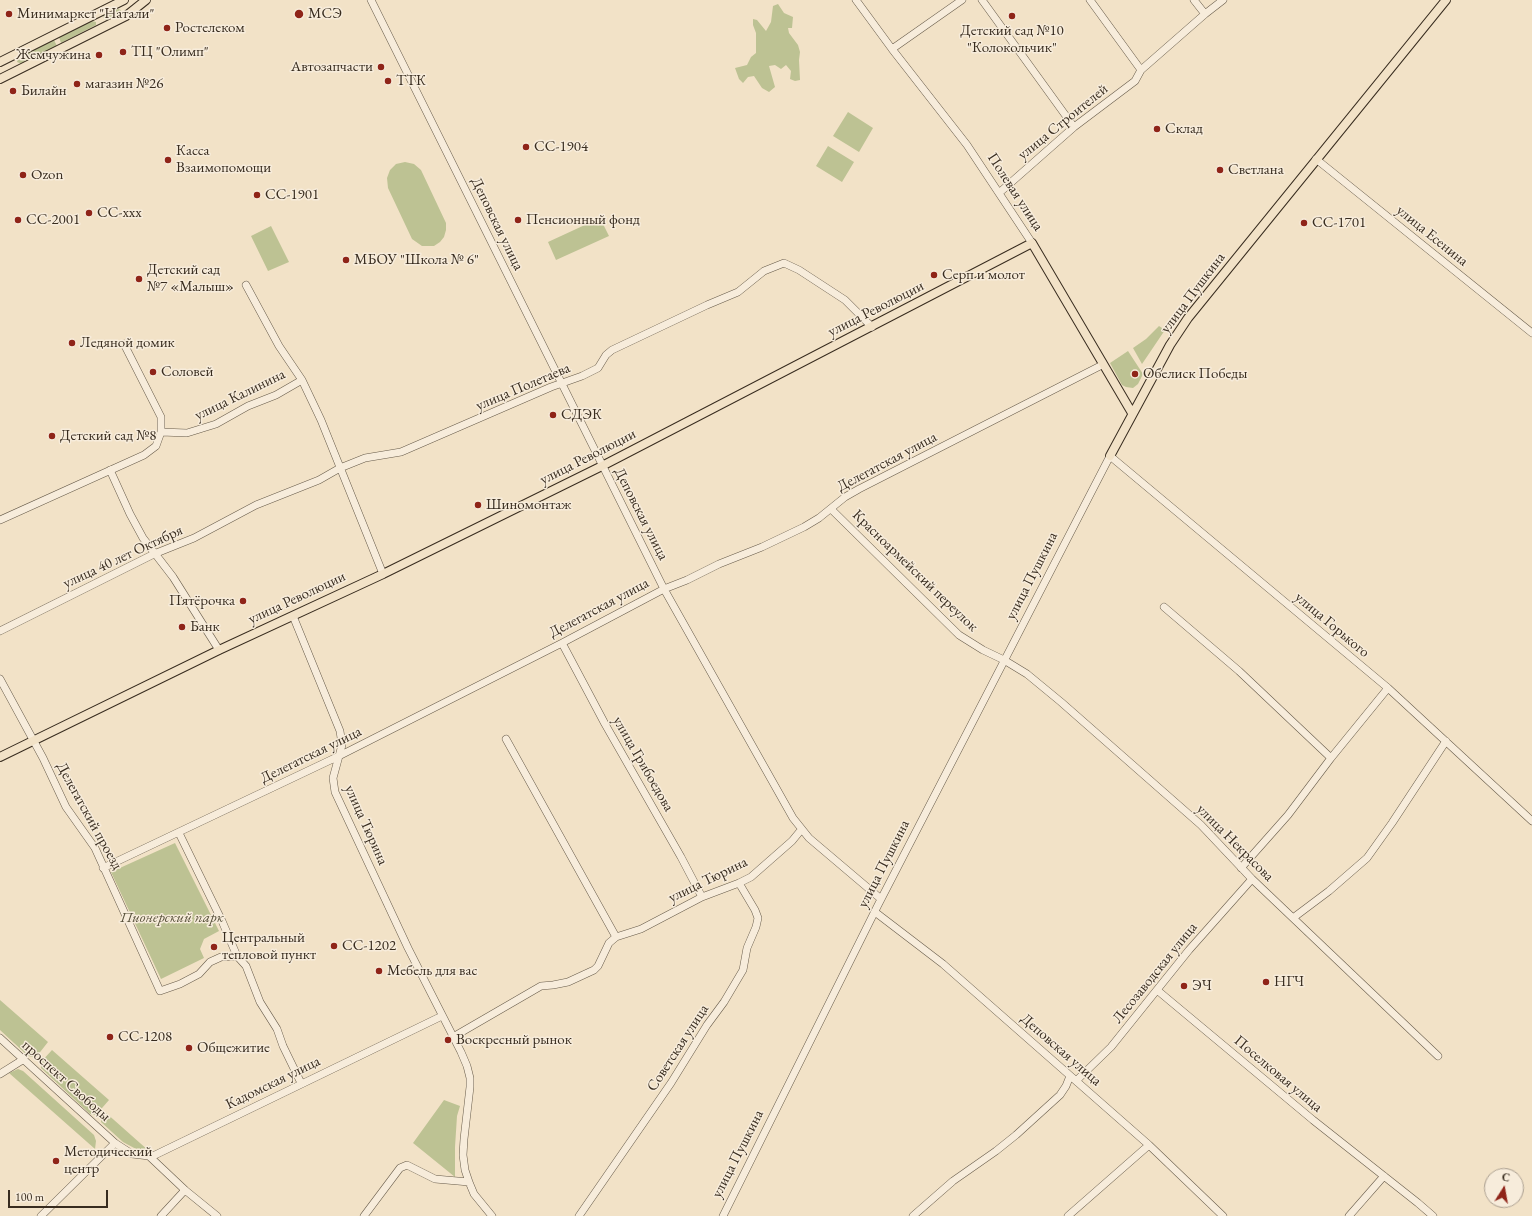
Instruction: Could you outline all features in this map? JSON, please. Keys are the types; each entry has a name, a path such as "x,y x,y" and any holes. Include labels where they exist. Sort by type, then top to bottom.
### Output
{"main road":[{"path":"0,62 124,0"},
{"path":"0,79 126,16 146,0"},
{"name":"улица Пушкина","path":"1110,456 1170,345 1188,318 1446,0"},
{"name":"Полевая улица","path":"1032,243 1102,365 1132,413"},
{"name":"улица Революции","path":"0,757 219,650 383,574 602,466 1032,243"}],"street":[{"name":"Деповская улица","path":"371,0 664,589 801,830 881,899"},
{"name":"Полевая улица","path":"856,0 967,145 1032,243"},
{"path":"892,49 962,0"},
{"path":"982,0 1074,127"},
{"path":"1090,0 1141,70"},
{"path":"1194,0 1205,14"},
{"name":"улица Строителей","path":"999,193 1074,127 1135,81 1141,70 1223,0"},
{"name":"улица Есенина","path":"1316,159 1532,333"},
{"name":"улица Полетаева","path":"256,505 319,480 340,468 365,458 401,452 582,376 598,368 606,355 612,350 708,304 738,292 764,271 784,264 799,270 845,300 872,327"},
{"path":"246,285 279,346 302,380 321,420 383,574"},
{"path":"0,520 144,455 153,449 161,432 162,422 159,413 124,344"},
{"name":"Делегатская улица","path":"104,868 339,756 562,643 664,589 797,531 819,518 845,497 859,489 1102,365"},
{"name":"улица Калинина","path":"161,432 187,433 216,424 248,406 276,395 302,380"},
{"name":"улица Пушкина","path":"723,1216 881,899 1110,456"},
{"name":"улица Горького","path":"1110,456 1388,688 1532,821"},
{"path":"110,470 137,527 154,554 173,577 219,650"},
{"name":"улица 40 лет Октября","path":"0,631 154,554 194,538 256,505"},
{"name":"Красноармейский переулок","path":"831,509 959,635 983,650 1004,660"},
{"path":"1164,607 1239,671 1331,758"},
{"name":"улица Тюрина","path":"293,616 340,731 342,745 333,778 335,792 388,906 467,1066 470,1078 464,1155 465,1170 474,1194 489,1215"},
{"name":"улица Грибоедова","path":"562,643 605,724 681,857 702,897"},
{"name":"улица Некрасова","path":"1004,660 1027,674 1061,702 1201,826 1252,879 1438,1056"},
{"name":"Делегатский проезд","path":"0,679 34,740 72,818 90,839 160,991 180,984 199,974 210,962 222,957 237,956"},
{"path":"1241,868 1288,815 1331,758 1388,688"},
{"path":"453,1037 541,986 568,982 594,970 598,966 609,943 616,937 506,739"},
{"path":"1293,918 1329,891 1367,858 1392,824 1446,741"},
{"name":"улица Тюрина","path":"616,937 641,929 702,897 751,877 792,841 801,830"},
{"path":"179,833 222,921 237,956 246,966 260,1002 276,1029 301,1083"},
{"name":"Лесозаводская улица","path":"1076,1081 1111,1047 1189,950 1252,879"},
{"name":"Советская улица","path":"579,1216 671,1083 743,970 747,948 756,927 758,918 739,883"},
{"name":"Деповская улица","path":"875,912 943,964 1148,1145 1223,1216"},
{"name":"Поселковая улица","path":"1157,990 1313,1120 1433,1216"},
{"name":"Кадомская улица","path":"149,1156 155,1155 442,1016"},
{"name":"проспект Свободы","path":"0,1038 115,1143"},
{"path":"0,1074 24,1059"},
{"path":"913,1216 953,1181 1016,1135 1060,1095 1070,1076"},
{"path":"41,1216 115,1143 132,1154 149,1156 185,1190 217,1216"},
{"path":"1068,1216 1148,1145"},
{"path":"364,1216 400,1168 407,1165 436,1178 469,1182"},
{"path":"1349,1216 1384,1176"},
{"path":"160,1216 185,1190"}],"green space":[{"path":"778,4 784,13 793,17 792,28 788,28 789,33 798,45 800,52 800,80 795,81 790,79 791,71 786,65 781,69 775,65 769,66 775,87 769,92 762,88 754,76 748,77 743,83 739,79 735,68 747,65 751,57 756,53 756,33 753,25 753,19 757,20 766,31 771,22 773,6"},
{"path":"118,9 121,10 120,14 107,20 104,19 104,15"},
{"path":"92,21 96,22 96,25 61,43 59,37"},
{"path":"54,40 57,46 22,64 17,62 18,58"},
{"path":"848,112 873,128 859,152 833,136"},
{"path":"828,146 854,162 842,182 816,166"},
{"path":"405,162 414,164 421,170 446,223 444,237 434,246 422,246 412,239 388,188 387,178 390,170 396,164"},
{"path":"600,218 609,236 556,260 548,242"},
{"path":"271,226 289,262 268,271 251,236"},
{"path":"1159,326 1165,330 1142,364 1133,348 1146,339"},
{"path":"1128,351 1143,374 1138,384 1133,388 1122,385 1110,363"},
{"name":"Пионерский парк","path":"175,843 219,931 204,939 200,949 204,958 161,979 111,872"},
{"path":"0,1000 48,1042 37,1056 28,1056 0,1030"},
{"path":"52,1050 109,1100 96,1115 90,1114 41,1068 41,1062"},
{"path":"18,1069 23,1071 94,1135 96,1141 95,1149 9,1073"},
{"path":"444,1100 460,1106 457,1116 455,1177 413,1143"},
{"path":"105,1112 149,1151 136,1149 123,1142 101,1122 101,1118"}],"place":[{"name":"Минимаркет \"Натали\"","path":"9,14"},
{"name":"МСЭ","path":"299,14"},
{"name":"Детский сад №10 \"Колокольчик\"","path":"1012,16"},
{"name":"Ростелеком","path":"167,28"},
{"name":"ТЦ \"Олимп\"","path":"123,52"},
{"name":"Жемчужина","path":"99,55"},
{"name":"Автозапчасти","path":"381,67"},
{"name":"ТТК","path":"388,81"},
{"name":"магазин №26","path":"77,84"},
{"name":"Билайн","path":"13,91"},
{"name":"Склад","path":"1157,129"},
{"name":"СС-1904","path":"526,147"},
{"name":"Касса Взаимопомощи","path":"168,160"},
{"name":"Светлана","path":"1220,170"},
{"name":"Ozon","path":"23,175"},
{"name":"СС-1901","path":"257,195"},
{"name":"СС-ххх","path":"89,213"},
{"name":"СС-2001","path":"18,220"},
{"name":"Пенсионный фонд","path":"518,220"},
{"name":"СС-1701","path":"1304,223"},
{"name":"МБОУ \"Школа № 6\"","path":"346,260"},
{"name":"Серп и молот","path":"934,275"},
{"name":"Детский сад №7 «Малыш»","path":"139,279"},
{"name":"Ледяной домик","path":"72,343"},
{"name":"Соловей","path":"153,372"},
{"name":"Обелиск Победы","path":"1135,374"},
{"name":"СДЭК","path":"553,415"},
{"name":"Детский сад №8","path":"52,436"},
{"name":"Шиномонтаж","path":"478,505"},
{"name":"Пятёрочка","path":"243,601"},
{"name":"Банк","path":"182,627"},
{"name":"СС-1202","path":"334,946"},
{"name":"Центральный тепловой пункт","path":"214,947"},
{"name":"Мебель для вас","path":"379,971"},
{"name":"НГЧ","path":"1266,982"},
{"name":"ЭЧ","path":"1184,986"},
{"name":"СС-1208","path":"110,1037"},
{"name":"Воскресный рынок","path":"448,1040"},
{"name":"Общежитие","path":"189,1048"},
{"name":"Методический центр","path":"56,1161"}]}
